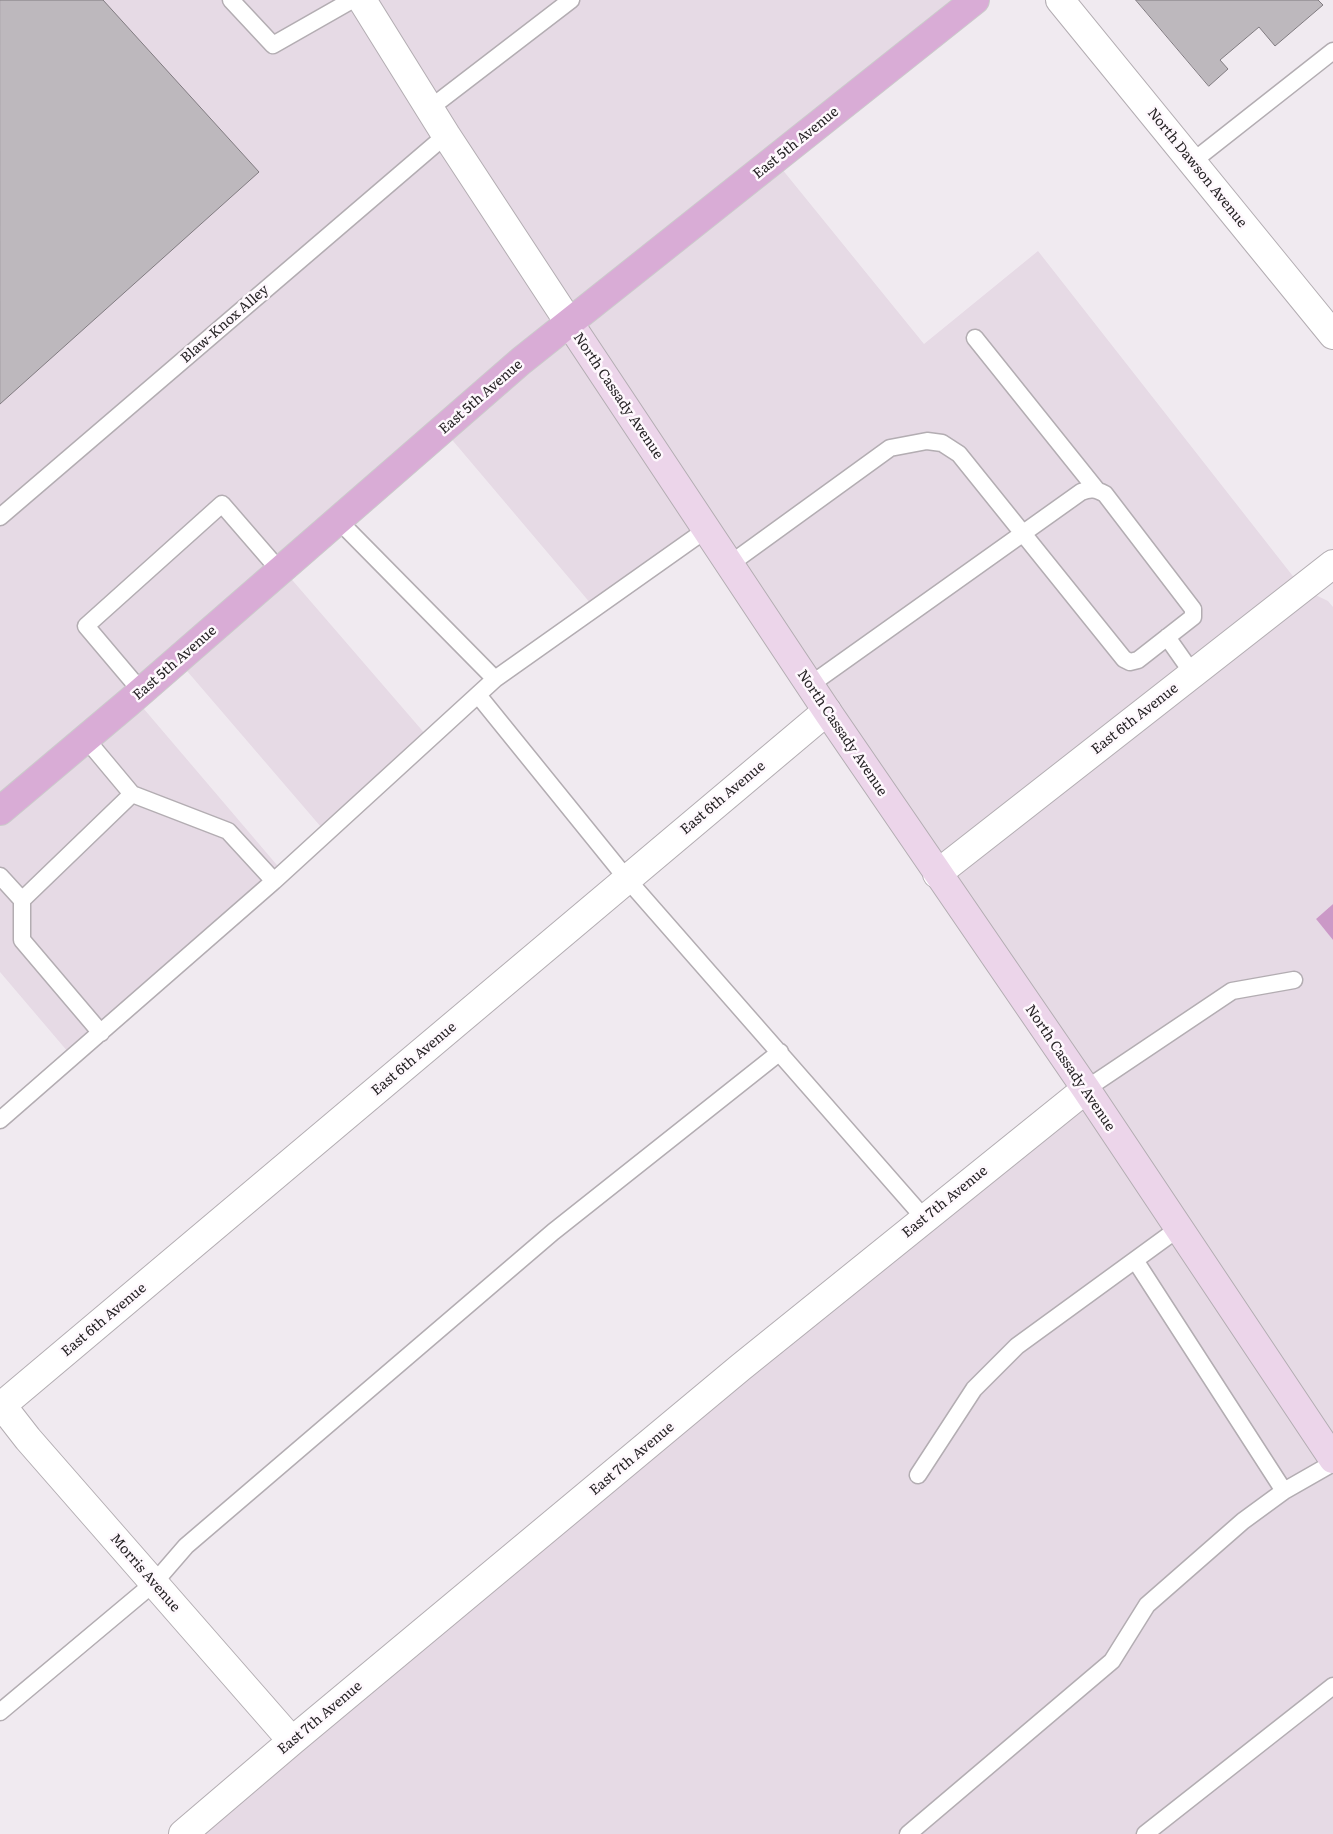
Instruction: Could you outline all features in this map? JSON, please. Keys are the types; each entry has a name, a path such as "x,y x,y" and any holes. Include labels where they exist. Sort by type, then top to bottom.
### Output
{"main road":[{"name":"East 5th Avenue","path":"0,811 86,739 521,362 966,3"},
{"name":"North Cassady Avenue","path":"570,324 937,874 1330,1448"}],"street":[{"name":"North Cassady Avenue","path":"362,0 446,135 570,324"},
{"name":"North Dawson Avenue","path":"1060,0 1333,336"},
{"name":"East 6th Avenue","path":"937,874 1333,564"},
{"name":"East 6th Avenue","path":"1,1405 827,711"},
{"name":"East 7th Avenue","path":"183,1834 292,1741 741,1368 1086,1089"},
{"name":"Morris Avenue","path":"1,1405 28,1439 292,1741"}],"lane":[{"path":"231,0 272,46 352,0"},
{"path":"429,108 571,0"},
{"path":"1192,162 1333,51"},
{"name":"Blaw-Knox Alley","path":"2,515 446,135"},
{"path":"730,564 890,448 927,441 942,443 959,454 1124,659 1130,662 1138,660 1193,617 1193,610 1105,494 1096,489 975,338"},
{"path":"810,685 1081,492 1088,489 1096,489"},
{"path":"141,691 86,626 222,504 280,571"},
{"path":"338,520 495,679"},
{"path":"0,1120 274,882 495,679 707,529"},
{"path":"1167,637 1193,674"},
{"path":"478,695 627,879 925,1218"},
{"path":"86,739 132,794 228,830 274,882"},
{"path":"22,900 132,794"},
{"path":"0,876 22,900 22,940 101,1032"},
{"path":"1086,1089 1232,991 1294,980"},
{"path":"0,1712 154,1583 186,1546 553,1232 780,1052"},
{"path":"918,1475 974,1389 1017,1346 1179,1228"},
{"path":"1135,1260 1284,1491"},
{"path":"908,1834 1112,1660 1146,1606 1243,1521 1284,1491 1330,1448"},
{"path":"1145,1834 1333,1686"}],"shaded area":[{"path":"0,0 979,0 773,158 924,344 1038,251 1303,589 1328,601 1333,607 1333,904 1316,919 1333,940 1333,1834 192,1834 1085,1095 709,523 597,611 448,435 287,574 433,743 327,834 181,664 138,702 288,878 74,1059 0,972"},
{"path":"1333,904 1333,940 1316,919"}],"building":[{"path":"0,0 103,0 259,172 0,404"},
{"path":"1136,0 1318,0 1323,5 1275,46 1259,27 1220,60 1228,69 1209,86"}]}
